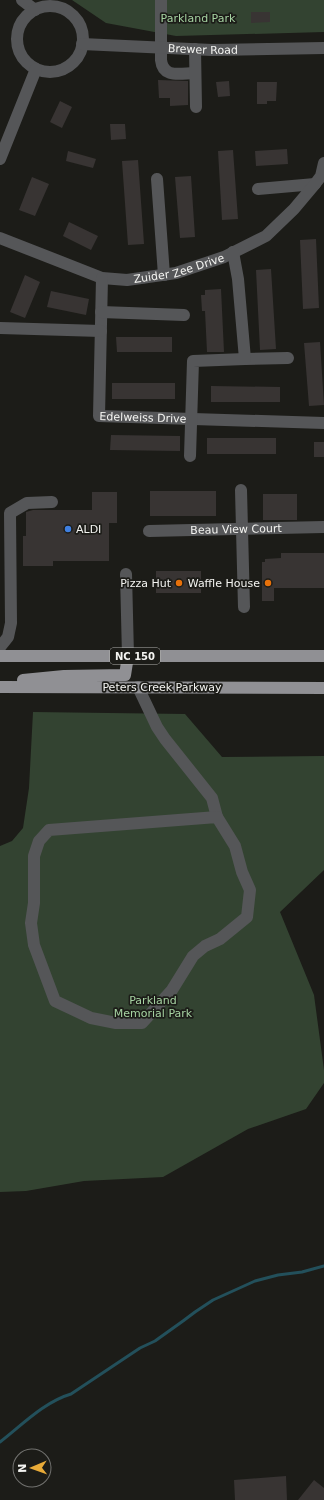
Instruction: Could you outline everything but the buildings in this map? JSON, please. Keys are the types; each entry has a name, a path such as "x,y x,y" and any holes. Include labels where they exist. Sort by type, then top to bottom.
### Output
{"main road":[{"name":"NC 150","path":"0,656 324,656"},
{"path":"0,682 64,676 124,675 128,656"},
{"name":"Peters Creek Parkway","path":"0,687 324,688"}],"street":[{"path":"22,0 35,10"},
{"path":"161,0 161,65 165,71 170,73 195,73"},
{"path":"44,7 55,7 64,10 73,16 79,24 82,34 82,44 79,54 73,62 65,68 51,72 36,69 27,63 21,55 18,45 20,25 26,16 35,10 44,7"},
{"name":"Brewer Road","path":"82,44 212,50 324,48"},
{"path":"195,49 196,107"},
{"path":"0,159 36,69"},
{"name":"Zuider Zee Drive","path":"0,238 102,278 127,280 176,273 224,257 266,236 294,210 320,180 324,163"},
{"path":"157,179 164,275"},
{"path":"258,189 320,180"},
{"path":"234,252 238,279 245,359"},
{"name":"Edelweiss Drive","path":"102,278 99,416 324,423"},
{"path":"102,312 184,314"},
{"path":"0,328 101,331"},
{"path":"190,456 193,361 288,358"},
{"path":"241,490 244,607"},
{"path":"0,647 8,637 11,623 5,513 27,503 52,502"},
{"name":"Beau View Court","path":"149,531 324,527"},
{"path":"126,574 128,656"},
{"path":"138,687 157,727 212,798 217,817 235,846 242,872 250,890 247,917 220,939 205,946 193,956 172,990 142,1023 116,1023 91,1018 55,1001 34,945 31,923 34,903 34,856 39,841 49,830 217,817"}],"green space":[{"name":"Parkland Park","path":"72,0 324,0 324,32 176,36 106,23"},
{"name":"Parkland Memorial Park","path":"33,712 185,714 222,757 324,756 324,870 280,912 314,995 324,1070 324,1083 306,1109 248,1129 163,1177 84,1181 26,1191 0,1192 0,846 12,841 23,828 29,788"}],"waterway":[{"path":"0,1442 42,1408 71,1394 140,1348 155,1341 213,1300 255,1281 324,1266"}],"place":[{"name":"ALDI","path":"68,529"},
{"name":"Pizza Hut","path":"179,583"},
{"name":"Waffle House","path":"268,583"}]}
